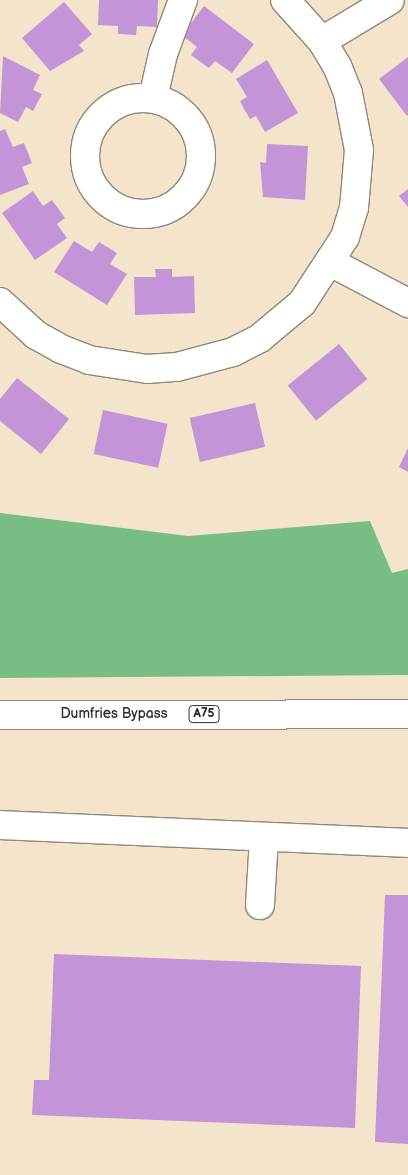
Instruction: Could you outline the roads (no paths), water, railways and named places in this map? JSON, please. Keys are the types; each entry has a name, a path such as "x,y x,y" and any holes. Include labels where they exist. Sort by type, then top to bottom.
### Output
{"main road":[{"path":"153,98 163,54 183,0"},
{"path":"0,302 36,335 89,360 118,366 177,367 206,362 260,338 302,303 332,263 354,208 359,150 348,93 322,41 285,0"},
{"path":"322,41 390,0"},
{"path":"133,98 153,98 185,115 198,139 201,166 184,198 169,209 132,214 98,194 84,156 88,136 103,114 133,98"},
{"path":"332,263 408,303"},
{"name":"Dumfries Bypass","path":"0,715 408,714"},
{"path":"0,825 408,843"},
{"path":"260,905 264,837"}]}
